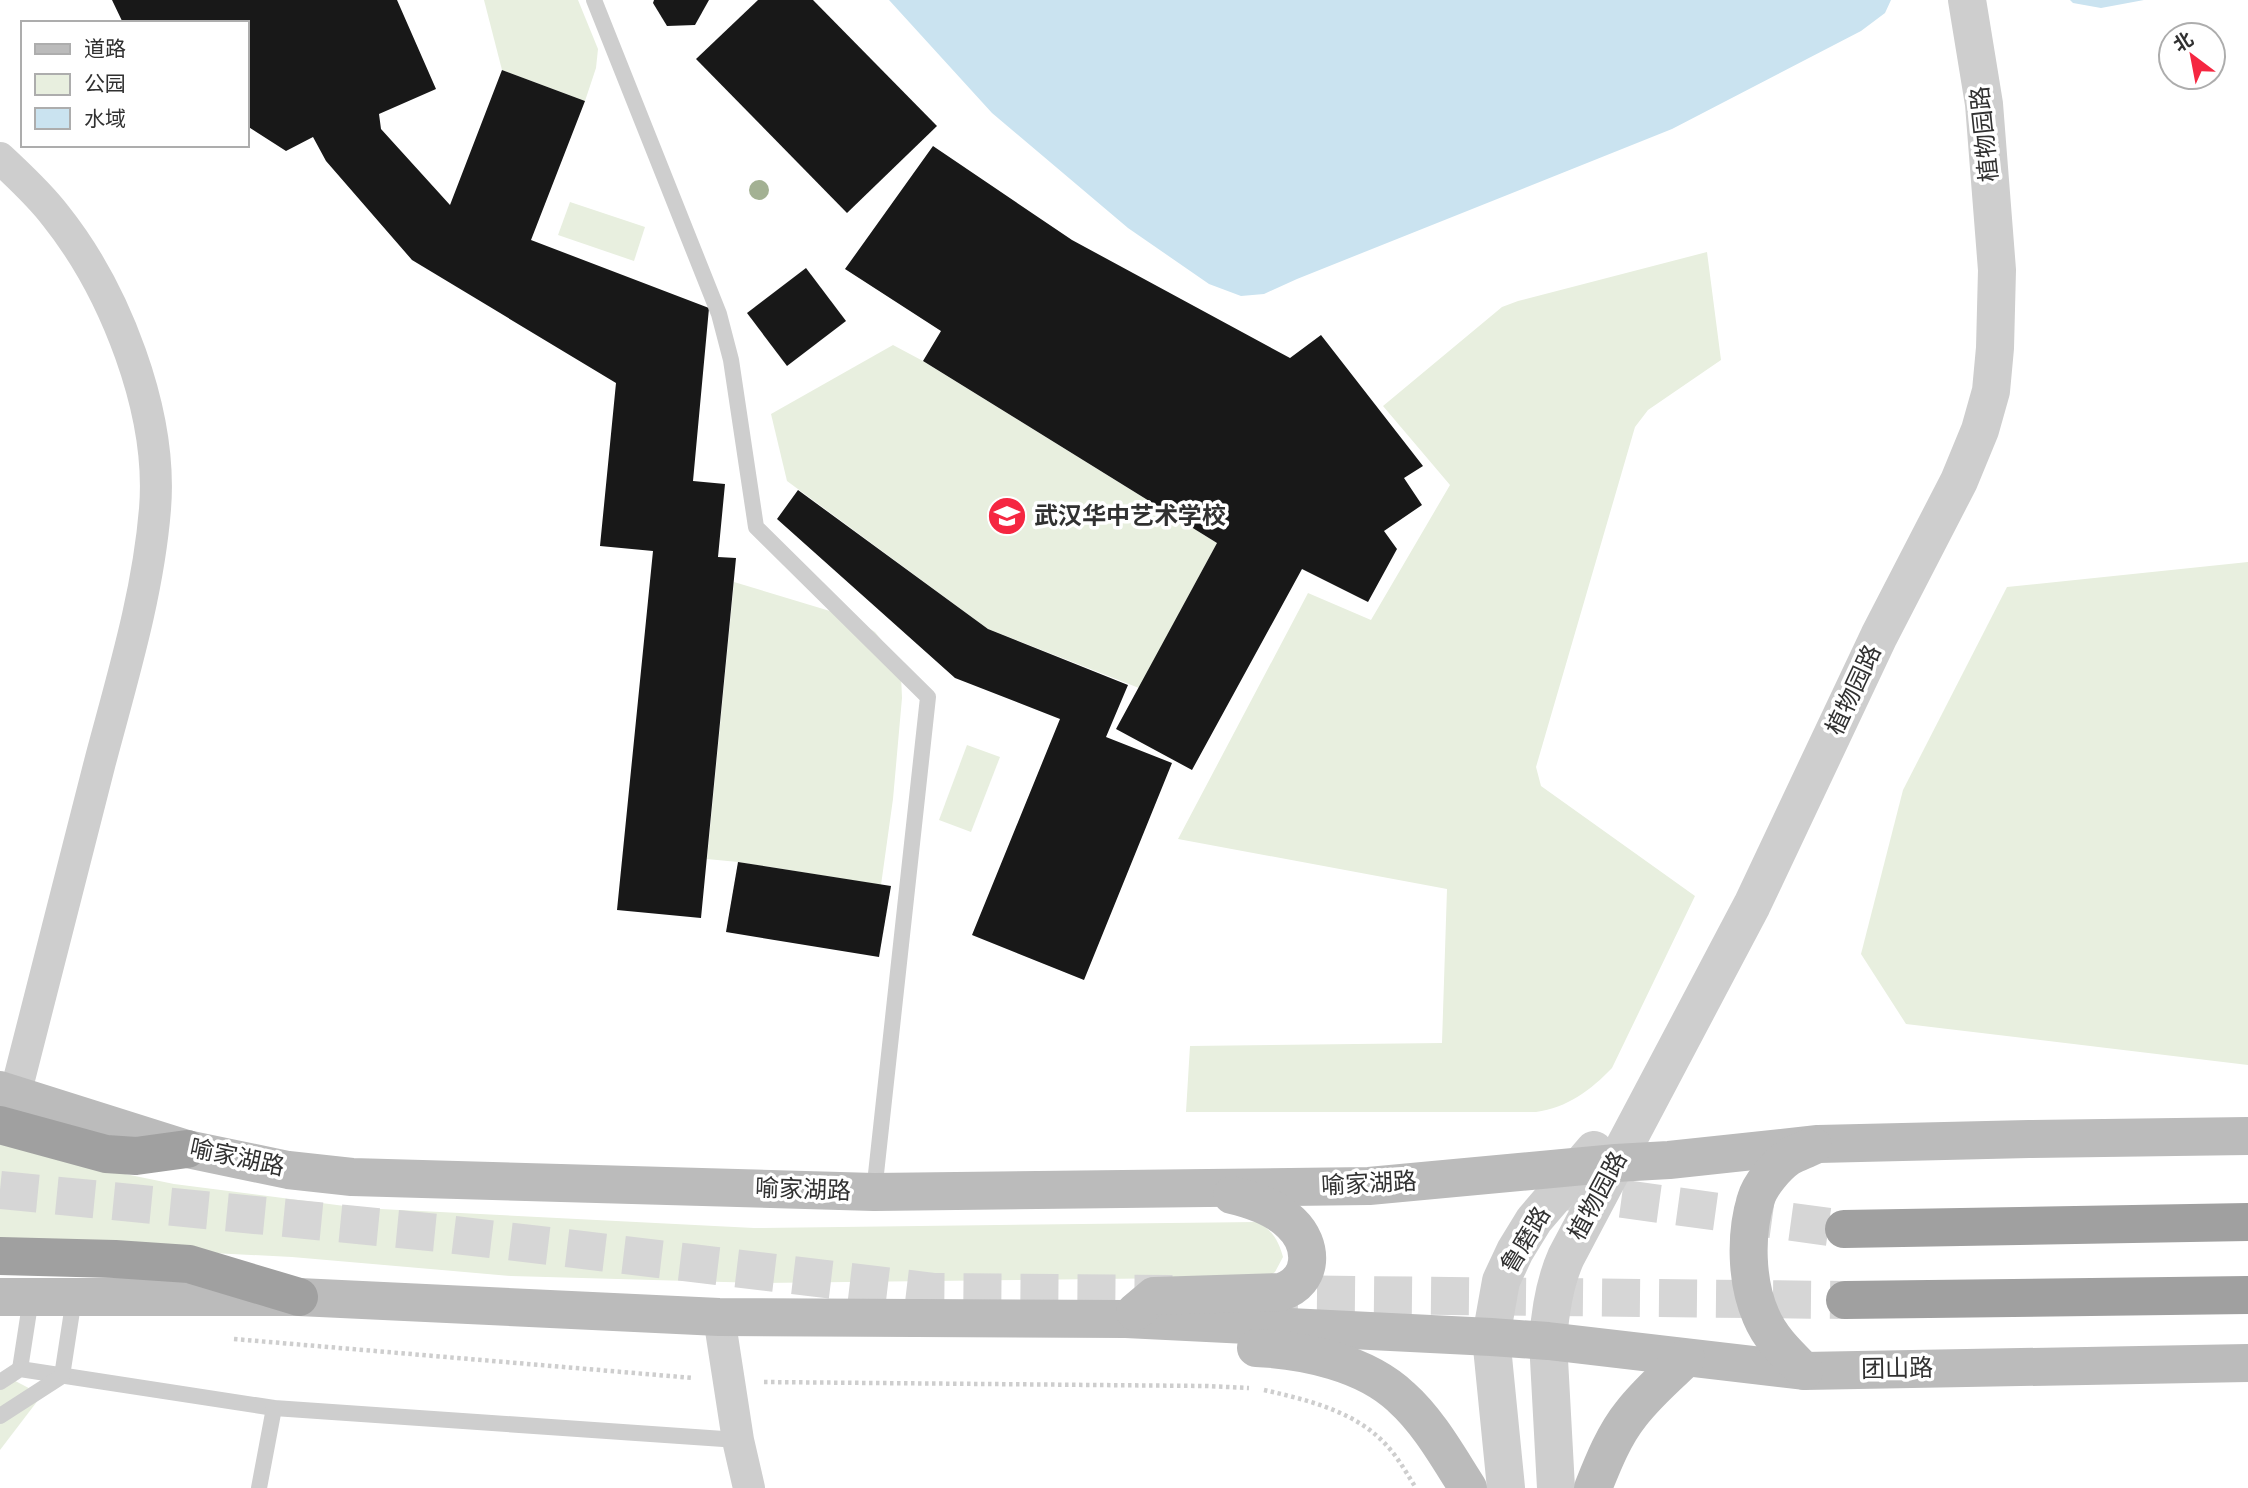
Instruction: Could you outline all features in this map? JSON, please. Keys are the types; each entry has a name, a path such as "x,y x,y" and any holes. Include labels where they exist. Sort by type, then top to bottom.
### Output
{"highway":[{"path":"5,1103 106,1154 136,1156 187,1149"},
{"path":"1844,1229 2248,1222"},
{"path":"0,1256 189,1264 299,1297"},
{"path":"1844,1300 2248,1295"}],"main road":[{"path":"1598,1165 1818,1144 2248,1136"},
{"path":"1804,1371 1780,1347 1761,1317 1750,1275 1749,1254 1756,1197 1762,1186 1788,1158 1818,1144"},
{"name":"喻家湖路","path":"187,1149 288,1170 352,1177 874,1192 1369,1186 1598,1165"},
{"path":"1126,1319 1154,1296 1281,1292 1301,1280 1307,1269 1308,1255 1292,1224 1256,1201 1210,1189"},
{"path":"16,1297 299,1297 719,1317 1126,1319 1548,1341"},
{"path":"1126,1319 1153,1345 1304,1354 1370,1375 1400,1396 1419,1416 1468,1488"},
{"name":"团山路","path":"1548,1341 1804,1371 2248,1363"},
{"path":"1593,1488 1616,1437 1630,1415 1686,1358"}],"street":[{"name":"植物园路","path":"1548,1341 1549,1319 1558,1275 1598,1165 1662,1076 1752,905 1879,636 1959,481 1980,430 1991,391 1997,270 1984,104 1967,0"},
{"path":"0,158 54,214 93,271 108,303 145,395 152,438 155,494 151,544 135,625 5,1103"},
{"name":"鲁磨路","path":"1506,1488 1491,1337 1502,1281 1514,1251 1534,1220 1598,1165"},
{"path":"719,1317 748,1488"},
{"path":"1548,1341 1556,1488"}],"lane":[{"path":"594,0 719,314 731,360 756,527 928,697 874,1192"},
{"path":"16,1297 20,1369"},
{"path":"0,1416 62,1376 74,1298"},
{"path":"0,1382 20,1369 274,1408 738,1440"},
{"path":"259,1488 274,1408"}],"green space":[{"path":"484,0 578,0 598,49 596,68 585,101 502,70"},
{"path":"570,202 645,227 634,261 558,235"},
{"path":"1707,252 1721,360 1648,410 1635,427 1536,767 1541,786 1695,896 1612,1068 1578,1097 1558,1107 1536,1112 1186,1112 1190,1046 1442,1043 1447,889 1178,839 1308,593 1371,620 1450,485 1383,406 1502,307"},
{"path":"893,345 1217,543 1139,688 988,629 787,481 771,414"},
{"path":"2248,562 2248,1065 1906,1024 1861,954 1903,790 2007,587"},
{"path":"734,582 853,618 875,632 891,652 901,675 902,698 893,799 881,885 707,859"},
{"path":"967,745 1000,757 971,832 939,820"},
{"path":"0,1143 91,1167 174,1184 360,1208 754,1228 1257,1222 1274,1236 1283,1257 1275,1272 1268,1277 760,1283 511,1276 292,1257 76,1246 0,1245"},
{"path":"0,1373 42,1395 0,1450"}],"water":[{"path":"889,0 1891,0 1885,13 1861,31 1672,129 1264,294 1241,296 1209,284 1128,228 992,113"},
{"path":"2070,0 2144,0 2101,8 2073,3"}],"building":[{"path":"112,0 397,0 436,89 379,114 381,129 450,205 502,70 585,101 531,240 709,308 693,481 725,484 718,557 736,558 701,918 617,910 653,551 600,546 616,383 412,260 326,161 313,137 286,151 248,127 248,21 122,21"},
{"path":"654,0 709,0 695,25 667,26 653,3"},
{"path":"758,0 813,0 937,126 847,213 696,59"},
{"path":"933,146 1072,240 1290,358 1321,335 1423,466 1404,478 1422,505 1384,531 1397,549 1368,602 1302,569 1192,770 1116,729 1217,543 923,361 941,331 845,269"},
{"path":"806,268 846,321 787,366 747,313"},
{"path":"798,490 988,629 1128,685 1106,737 1172,763 1084,980 972,935 1060,719 955,678 777,519"},
{"path":"738,862 891,886 879,957 726,932"}],"tunnel":[{"path":"0,1190 439,1233 935,1292 1179,1294"},
{"path":"1565,1191 1844,1229"},
{"path":"1260,1294 1845,1300"}],"place":[{"name":"武汉华中艺术学校","path":"1007,516"}]}
